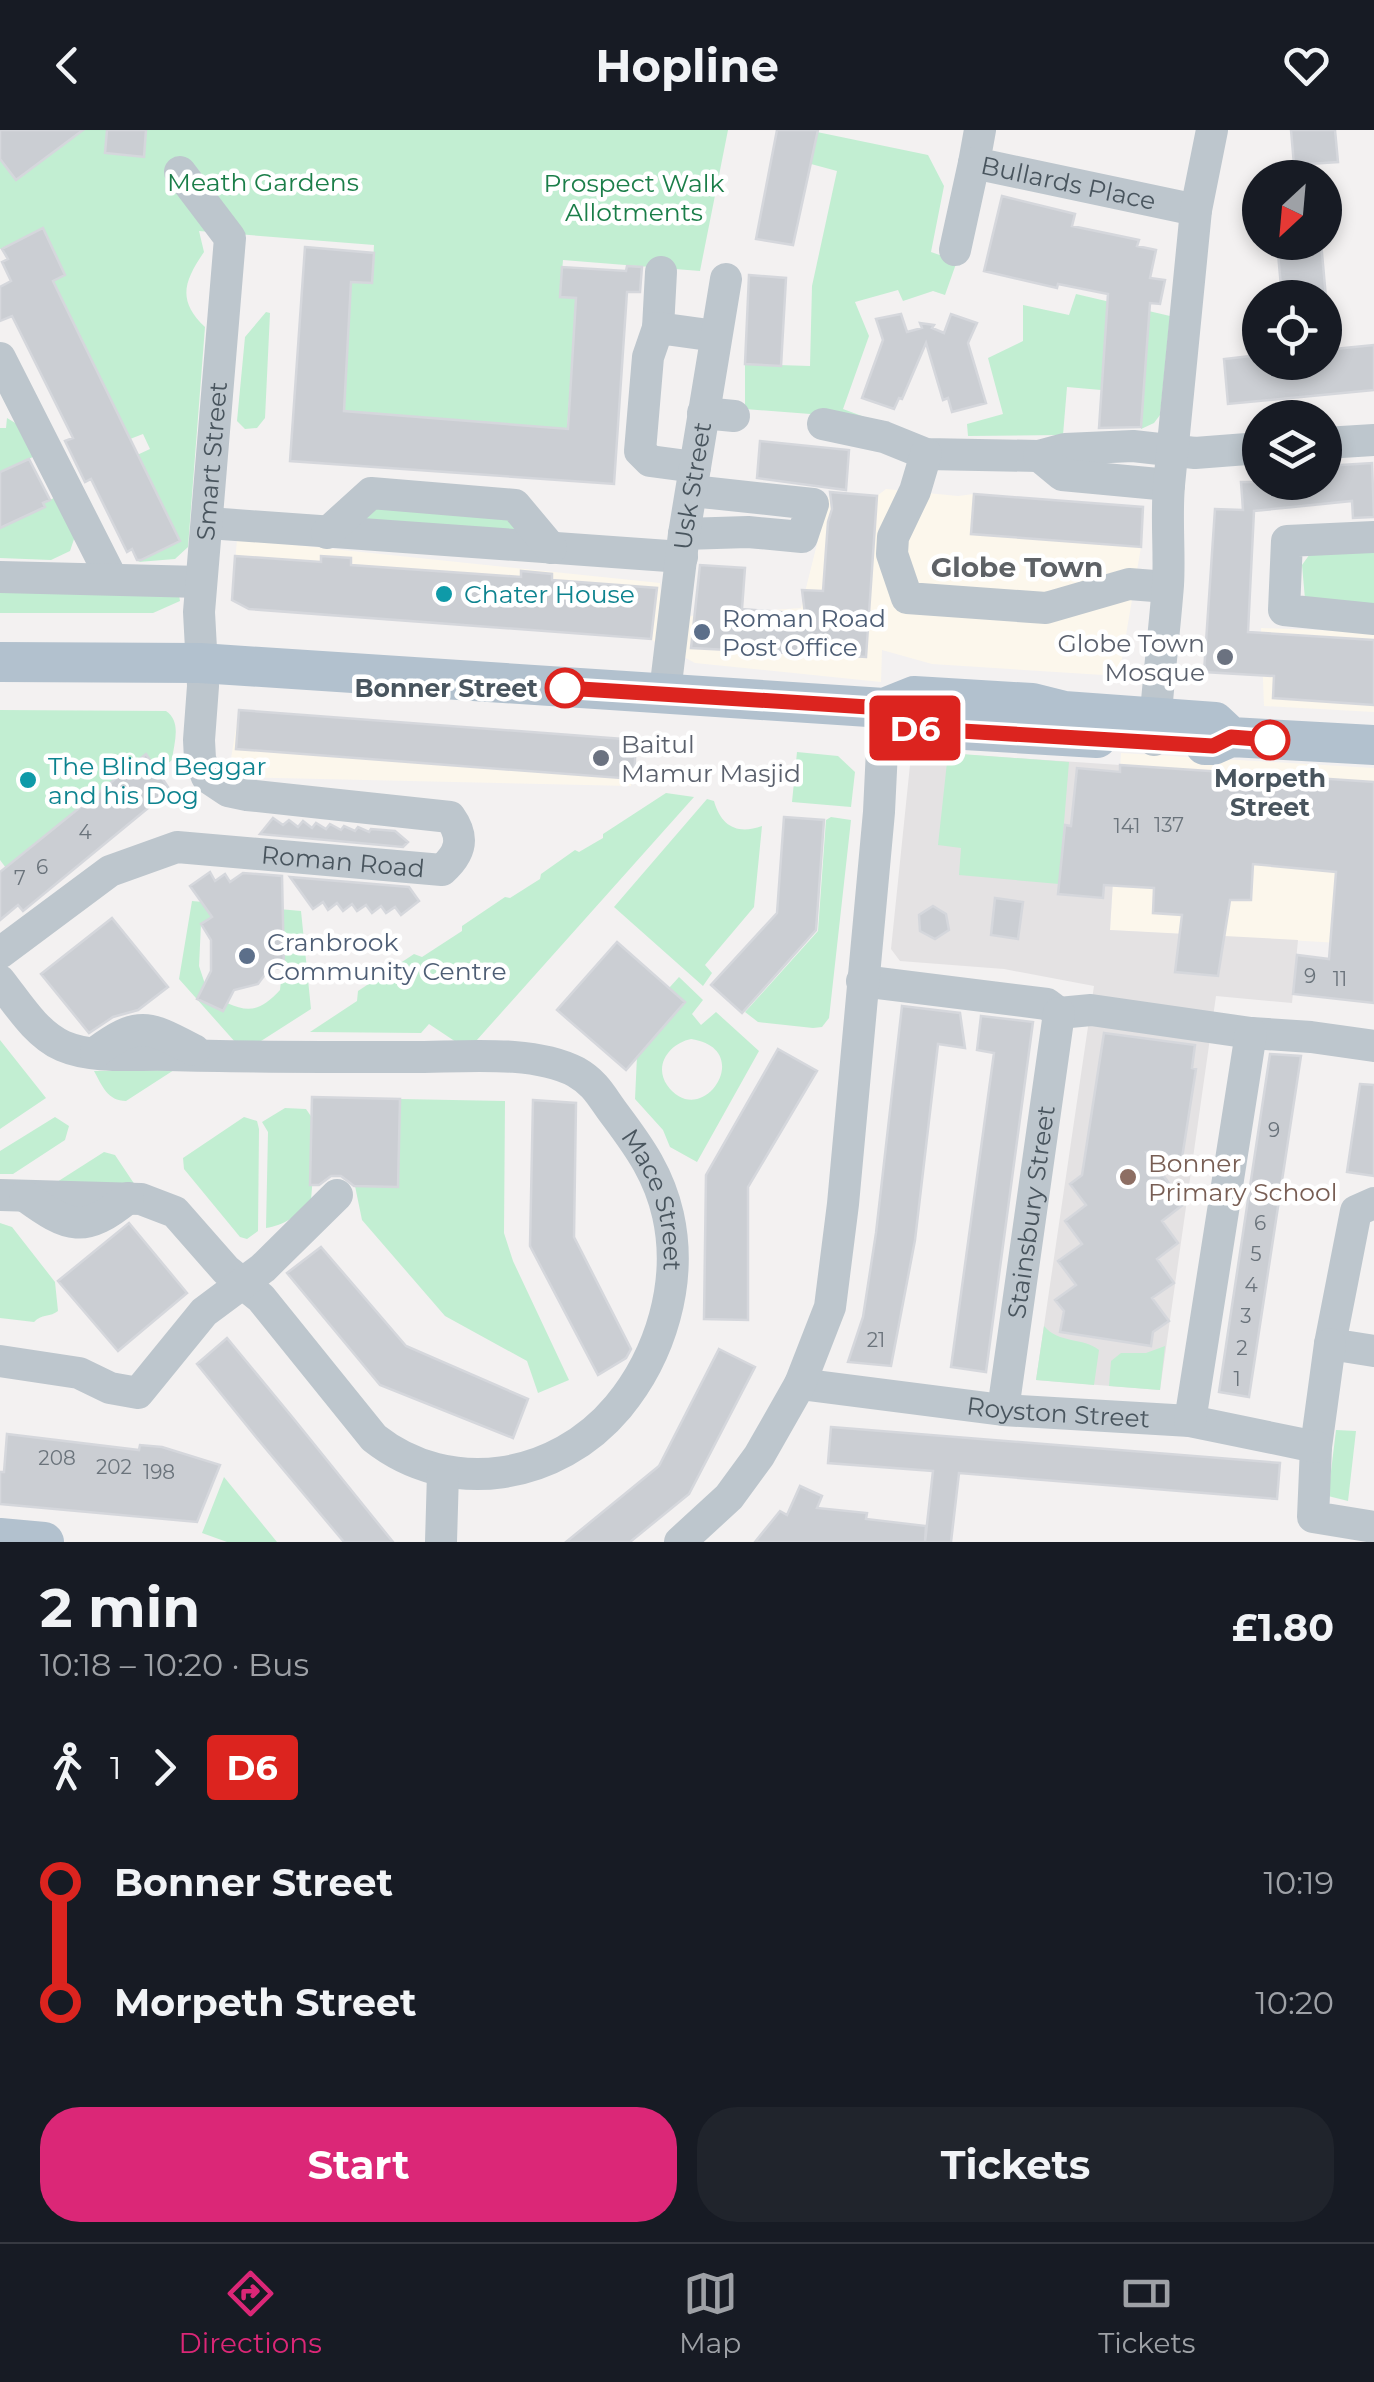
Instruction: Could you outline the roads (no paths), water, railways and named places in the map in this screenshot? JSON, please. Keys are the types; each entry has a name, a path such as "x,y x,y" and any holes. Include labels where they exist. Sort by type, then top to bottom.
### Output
{"main road":[{"path":"0,662 200,664 665,692 884,708 915,728 928,729 1154,730 1213,746 1231,737 1374,745"},
{"path":"0,1538 44,1542"}],"street":[{"name":"Bullards Place","path":"980,130 974,163 1196,210"},
{"path":"1154,730 1162,587 1169,552 1166,530 1172,450 1196,210 1212,130"},
{"path":"955,250 974,163"},
{"name":"Smart Street","path":"180,172 230,238 201,582 200,664"},
{"path":"208,523 327,533 372,493 515,505 551,548 683,546 748,532 802,537 814,504 693,479 650,461 640,451 648,357 658,328 661,272"},
{"name":"Usk Street","path":"665,692 693,479 719,415 716,336 726,279"},
{"path":"658,328 716,336"},
{"path":"0,358 112,579"},
{"path":"823,424 884,437 923,463 1039,456 1065,448 1132,446 1195,453 1242,449"},
{"path":"1342,442 1374,440"},
{"path":"1039,456 1062,476 1169,485"},
{"path":"923,463 893,537 892,554 908,598 1046,608 1128,584 1162,587"},
{"path":"1374,537 1287,541 1284,610 1374,619"},
{"path":"0,577 201,582"},
{"name":"Roman Road","path":"0,952 110,870 177,847 442,870 454,860 461,843 459,830 450,817 247,795 228,791 207,776 200,759 200,664"},
{"path":"680,1542 739,1484 759,1456 800,1384 830,1307 880,812 884,708"},
{"name":"Mace Street","path":"0,981 48,1037 62,1046 96,1052 530,1059 564,1066 600,1090 651,1166 670,1224 670,1290 649,1358 615,1410 581,1440 562,1452 508,1470 475,1475 443,1473 394,1454 374,1438 261,1298 226,1270 175,1212 153,1201 128,1198 13,1196"},
{"path":"862,981 1048,1004 1059,1013 1091,1010 1360,1044"},
{"name":"Stainsbury Street","path":"1004,1410 1059,1013"},
{"path":"1190,1421 1251,1033"},
{"path":"0,1361 78,1373 110,1388 138,1393 204,1312 263,1268 338,1195"},
{"path":"1374,1203 1356,1211 1330,1344 1316,1447 1314,1517 1374,1527"},
{"path":"1330,1344 1374,1351"},
{"name":"Royston Street","path":"800,1384 1004,1410 1190,1421 1316,1447"},
{"path":"441,1542 443,1473"}],"place":[{"name":"Chater House","path":"444,594"},
{"name":"Roman Road Post Office","path":"702,632"},
{"name":"Globe Town Mosque","path":"1225,657"},
{"name":"Bonner Street","path":"565,688"},
{"name":"Morpeth Street","path":"1270,740"},
{"name":"Baitul Mamur Masjid","path":"601,758"},
{"name":"The Blind Beggar and his Dog","path":"28,780"},
{"name":"Cranbrook Community Centre","path":"247,956"},
{"name":"Bonner Primary School","path":"1128,1177"}],"district":[{"name":"Globe Town","path":"1017,567"}],"park label":[{"name":"Meath Gardens","path":"263,182"},
{"name":"Prospect Walk Allotments","path":"634,198"}]}
